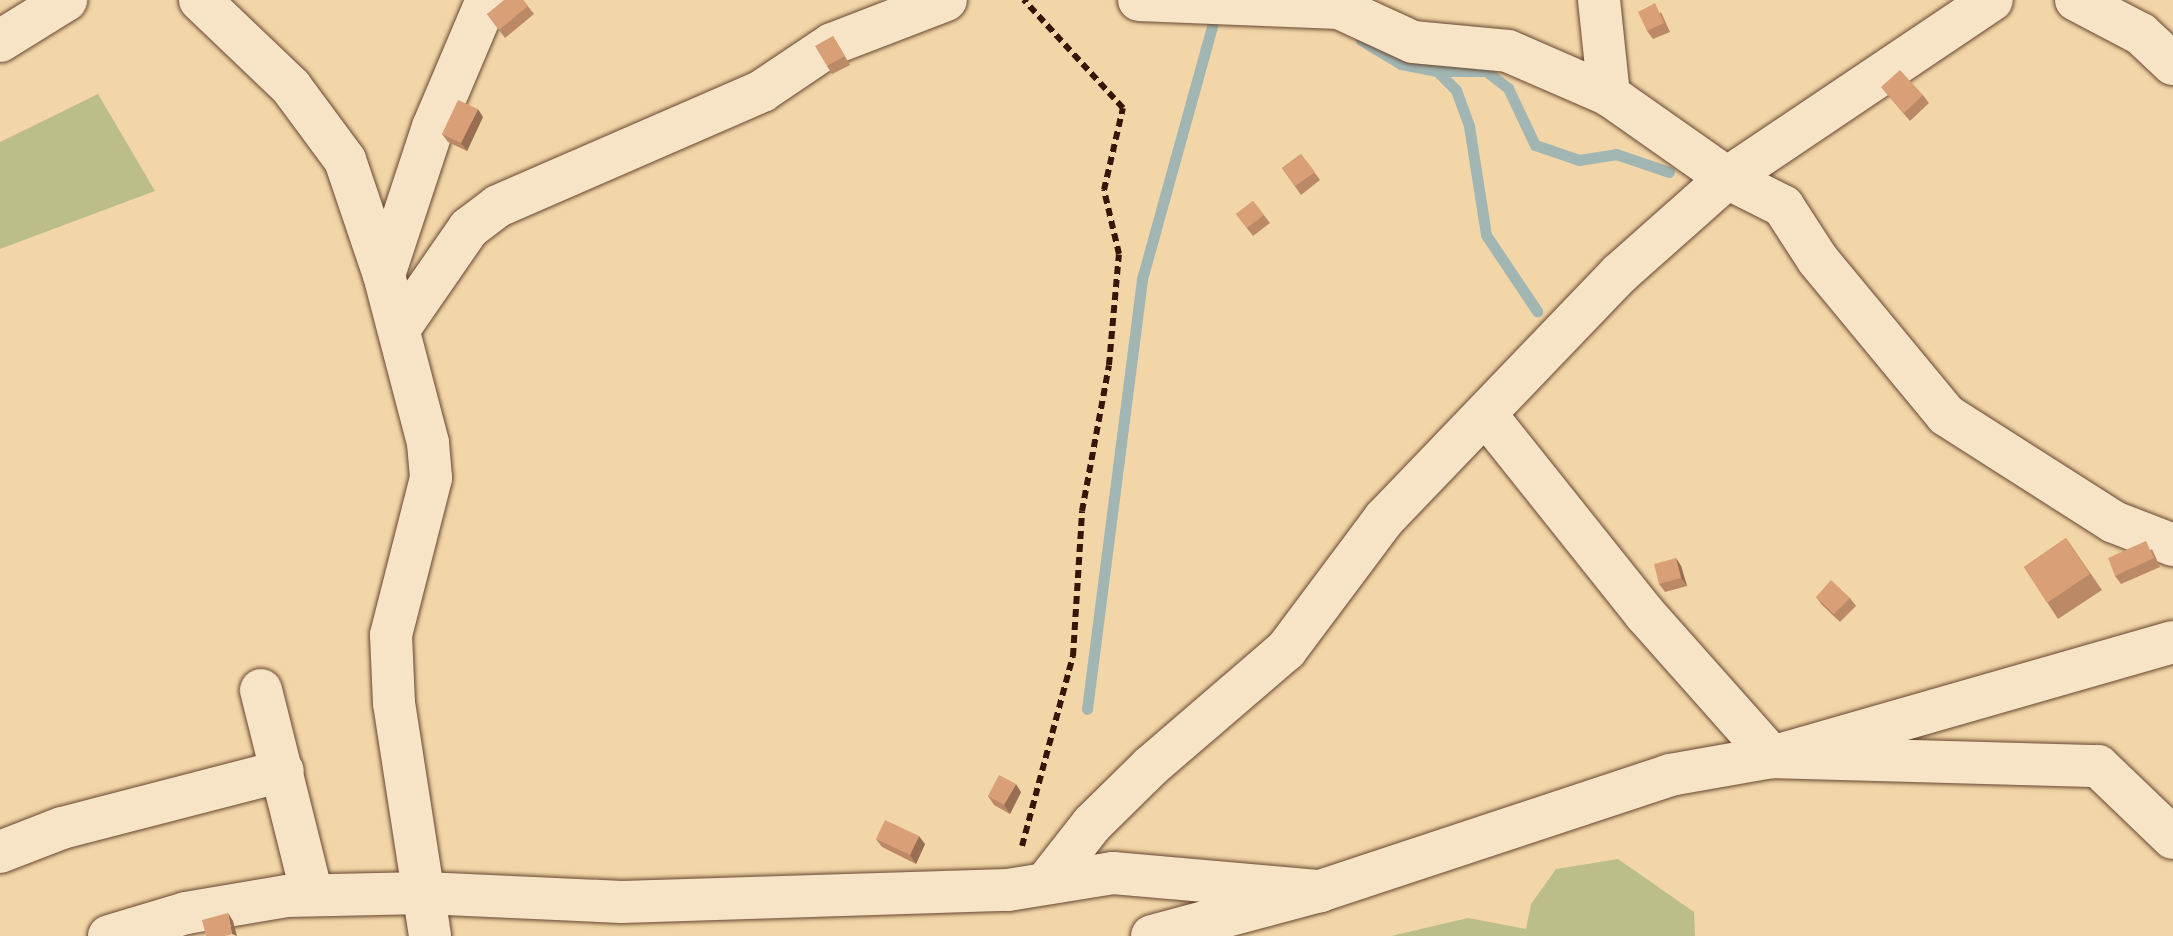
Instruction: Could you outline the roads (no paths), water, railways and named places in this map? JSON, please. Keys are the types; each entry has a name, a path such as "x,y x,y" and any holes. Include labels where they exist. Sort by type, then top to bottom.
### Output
{"street":[{"path":"0,40 66,0"},
{"path":"200,0 248,42 329,134 345,160 399,329 432,478 390,634 394,703 430,936"},
{"path":"384,275 433,127 487,0"},
{"path":"399,329 469,228 498,206 762,91 832,44 946,0"},
{"path":"1139,0 1336,4 1413,42 1508,51 1609,95 1728,178 1783,206 1818,260 1946,415 2114,522 2173,546"},
{"path":"1600,0 1609,95"},
{"path":"1049,879 1092,824 1151,766 1286,650 1384,519 1487,416 1619,274 1728,178 1992,0"},
{"path":"2076,0 2141,34 2173,64"},
{"path":"1487,416 1645,614 1772,757 2098,766 2173,838"},
{"path":"1163,935 1320,892 1670,775 1772,757 2173,642"},
{"path":"262,690 312,896"},
{"path":"0,852 62,828 282,771"},
{"path":"109,936 186,913 312,896 424,893 622,902 1008,890 1049,879 1113,874 1320,892"}],"waterway":[{"path":"1087,709 1142,279 1216,12"},
{"path":"1361,40 1401,64 1437,71 1456,90 1469,126 1486,235 1537,311"},
{"path":"1437,71 1486,71 1508,88 1535,145 1579,160 1616,154 1669,172"}]}
